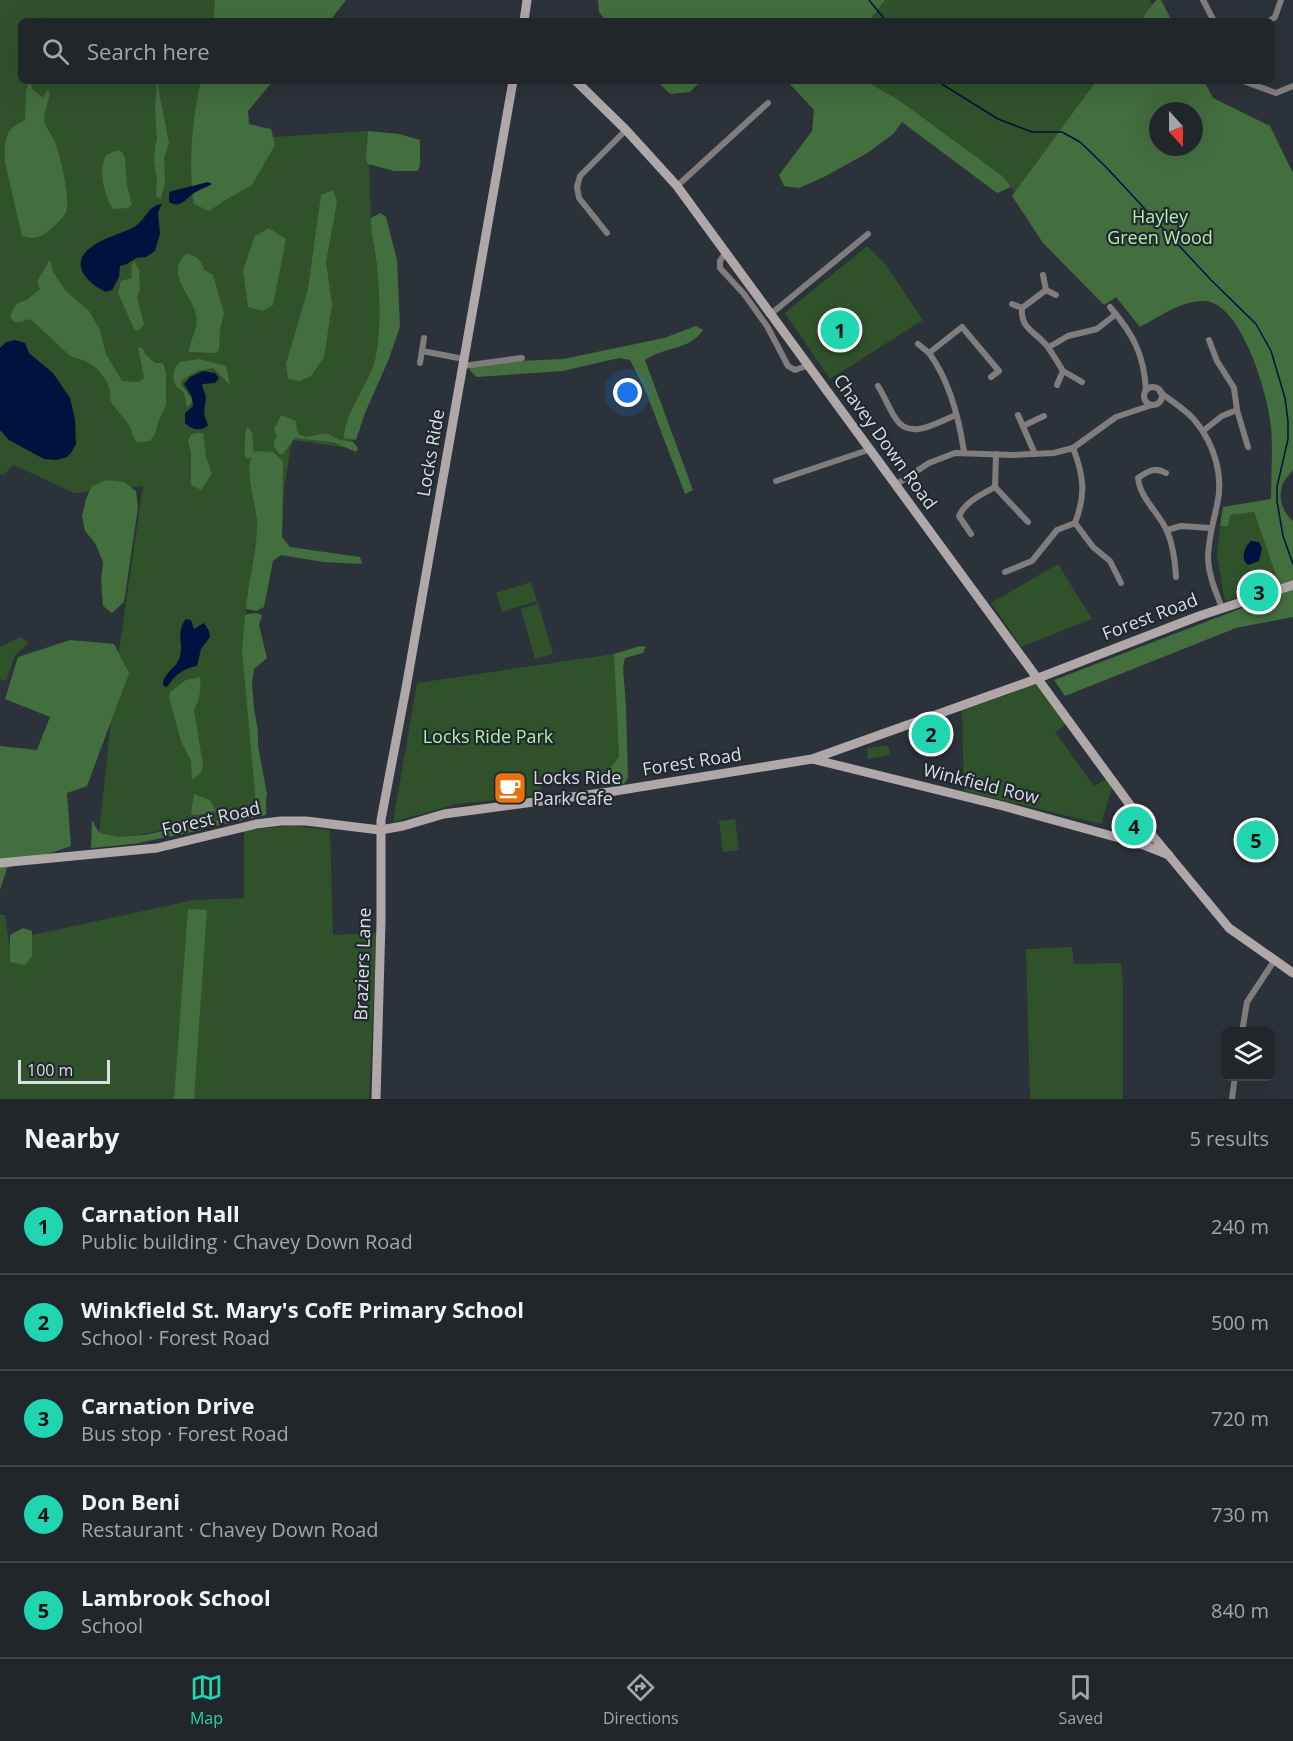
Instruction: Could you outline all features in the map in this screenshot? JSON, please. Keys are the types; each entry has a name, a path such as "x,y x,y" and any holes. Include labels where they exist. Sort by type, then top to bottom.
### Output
{"main road":[{"path":"524,18 527,0"},
{"name":"Locks Ride","path":"380,830 512,84"},
{"name":"Chavey Down Road","path":"579,84 626,130 677,186 872,449 1152,835"},
{"name":"Forest Road","path":"0,863 157,848 256,824 281,821 306,821 380,830 444,814 609,792 812,759 1037,679 1222,608 1293,585"},
{"name":"Winkfield Row","path":"812,759 1014,809 1141,844 1172,856"},
{"name":"Braziers Lane","path":"375,1099 381,922 380,830"},
{"path":"1141,844 1152,835 1172,856 1229,928 1293,973"}],"street":[{"path":"1203,0 1212,18"},
{"path":"1274,18 1281,0"},
{"path":"1251,84 1276,93 1293,86"},
{"path":"677,186 768,103"},
{"path":"606,233 579,198 577,187 580,176 626,130"},
{"path":"772,313 868,234"},
{"path":"726,252 720,261 720,268 744,294 767,326 788,366 795,370 809,365"},
{"path":"1043,275 1046,290"},
{"path":"1046,290 1056,295"},
{"path":"1046,290 1022,308 1021,317 1026,326 1049,347 1063,371 1082,382"},
{"path":"1012,304 1022,308"},
{"path":"1110,307 1127,326 1137,346 1144,371 1146,400 1155,404 1177,406"},
{"path":"1049,347 1068,336 1097,329 1116,314"},
{"path":"929,353 963,327 999,371 991,376"},
{"path":"420,363 424,338"},
{"path":"1209,340 1217,361 1234,388 1237,410 1248,447"},
{"path":"918,344 937,364 956,415 964,452"},
{"path":"422,351 463,363 522,358"},
{"path":"1057,385 1063,371"},
{"path":"1144,371 1154,387 1195,420 1212,448 1219,475 1218,503 1210,528 1208,560 1211,581 1222,608"},
{"path":"878,386 904,428 915,430 956,415"},
{"path":"1134,410 1142,402 1145,392 1154,387"},
{"path":"897,484 941,457 964,452 1035,454 1054,453 1073,448 1091,437 1111,420 1155,404 1161,397 1160,392"},
{"path":"1203,431 1222,416 1237,410"},
{"path":"1018,415 1035,454"},
{"path":"1023,426 1044,416"},
{"path":"1005,572 1032,561 1057,530 1075,523 1082,506 1084,492 1079,463 1073,448"},
{"path":"776,481 872,449"},
{"path":"996,454 995,487 1028,522"},
{"path":"1166,473 1162,470 1152,470 1137,478 1144,496 1167,530 1176,577"},
{"path":"971,534 959,516 961,511 979,495 995,487"},
{"path":"1075,523 1094,548 1110,561 1121,583"},
{"path":"1167,530 1181,526 1210,528"},
{"path":"1243,1027 1247,1002 1274,961"},
{"path":"1232,1099 1234,1081"}],"green space":[{"path":"0,0 230,0 232,18 18,18 18,84 237,84 243,139 368,131 371,218 386,339 350,448 292,440 284,489 282,537 273,561 246,609 249,700 260,811 98,843 117,664 143,486 74,493 14,465 3,475 0,474"},
{"path":"215,0 346,0 332,18 213,18"},
{"path":"598,0 885,0 871,18 604,18 599,12"},
{"path":"885,0 1150,0 1152,5 1142,18 871,18"},
{"path":"1156,0 1161,0 1170,18 1142,18"},
{"path":"28,84 30,84 33,90 43,98 47,90 50,92 44,120 59,155 67,197 66,212 63,217 47,232 35,238 22,236 5,162 5,144 8,133 25,120"},
{"path":"158,84 169,143 164,158 165,181 161,199 156,196 155,109"},
{"path":"200,84 270,84 248,111 249,124 271,129 275,145 252,185 209,211 194,204 191,174 195,110"},
{"path":"660,84 698,84 690,92 670,94"},
{"path":"790,84 870,84 896,98 1002,176 1011,187 997,193 902,122 893,134 869,152 824,177 799,188 784,186 779,175 812,131 814,110"},
{"path":"870,84 1094,84 1015,192 1001,176 896,98"},
{"name":"Hayley Green Wood","path":"1094,84 1206,84 1213,98 1270,126 1293,173 1293,470 1283,484 1281,501 1284,510 1293,521 1293,617 1236,628 1065,696 1054,680 1263,600 1258,585 1277,578 1254,512 1230,515 1228,526 1220,526 1223,507 1271,499 1272,453 1269,412 1258,373 1240,332 1229,316 1217,305 1203,301 1170,310 1140,327 1116,297 1104,305 1043,243 1012,196"},
{"path":"368,131 399,134 420,140 418,171 394,171 368,164 366,160"},
{"path":"118,150 125,158 127,186 132,205 128,208 113,209 105,190 102,168 106,155"},
{"path":"333,190 337,202 326,262 332,305 324,357 311,376 300,381 288,379 286,364 308,289 321,195"},
{"path":"380,213 386,217 397,260 400,327 356,440 344,438 345,427 369,377 376,356 379,335 379,301 371,218"},
{"path":"269,228 286,239 273,305 262,311 248,307 243,270 255,236"},
{"path":"867,246 886,265 923,320 830,379 785,313"},
{"path":"186,254 198,258 204,270 213,275 224,313 220,329 219,350 216,353 189,352 197,321 194,308 179,277 180,261"},
{"path":"50,260 53,272 66,291 89,311 100,330 106,354 122,381 138,382 144,378 138,347 142,348 155,363 163,363 166,373 166,405 150,441 136,442 129,425 110,401 108,384 98,370 86,361 68,354 30,319 14,322 10,317 16,304 28,299 40,289 37,281"},
{"path":"134,261 139,270 140,289 137,298 144,324 141,329 135,331 118,293 121,281 132,278 131,267"},
{"path":"696,326 703,330 691,341 645,360 693,490 685,494 646,392 630,360 619,358 563,371 476,377 469,369 477,363 563,359 664,338"},
{"path":"199,359 226,366 230,385 213,368 197,371 182,380 181,384 193,401 187,408 184,393 174,383 174,373 180,362"},
{"path":"281,415 296,421 300,435 307,437 326,433 340,440 353,442 358,448 356,452 333,442 295,438 282,455 279,454 274,445 277,436 274,429"},
{"path":"248,427 252,433 254,453 256,451 273,452 283,461 282,537 290,547 360,557 362,564 323,562 281,555 273,561 264,607 256,611 246,609 257,532 249,470 252,457 247,459 244,454 245,434"},
{"path":"195,433 203,433 206,457 212,474 201,490 191,485 191,453 188,440"},
{"path":"107,480 124,482 136,491 138,507 124,602 112,613 103,606 101,580 103,562 95,543 85,531 82,516 92,486"},
{"path":"1254,512 1277,578 1258,585 1260,591 1225,601 1217,557 1220,526 1228,526 1229,515"},
{"path":"1058,564 1092,619 1021,647 991,603"},
{"path":"531,582 537,601 502,612 496,593"},
{"path":"538,603 553,654 535,659 521,609"},
{"path":"256,613 262,615 259,625 267,658 254,669 252,682 258,746 267,794 266,815 215,826 207,822 249,814 255,810 242,650 245,616"},
{"path":"20,637 29,643 15,655 6,681 0,679 0,647"},
{"path":"70,640 114,644 129,673 87,786 67,793 71,846 7,868 0,890 0,746 37,750 50,717 5,699 18,657"},
{"path":"640,646 646,647 643,653 625,658 623,667 628,778 624,784 606,786 605,775 619,757 614,654"},
{"name":"Locks Ride Park","path":"614,654 619,757 606,775 606,786 602,787 599,768 539,777 542,795 457,804 393,822 417,683"},
{"path":"200,677 200,694 194,710 203,765 201,773 192,780 191,761 181,741 169,698 170,692 186,680"},
{"path":"1037,684 1067,724 1055,732 1094,786 1107,779 1112,787 1101,824 964,791 962,711"},
{"path":"888,745 890,755 868,759 867,748"},
{"path":"194,794 210,800 216,811 191,814"},
{"path":"735,819 739,850 723,852 719,821"},
{"path":"92,820 98,831 120,837 144,835 196,824 200,825 202,830 133,844 91,848"},
{"path":"290,826 330,830 333,935 377,933 369,1099 0,1099 0,915 5,915 9,944 32,956 32,935 194,900 244,898 244,830"},
{"path":"188,909 207,910 194,1099 174,1099"},
{"path":"23,928 32,931 32,956 25,965 10,962 10,935"},
{"path":"1072,947 1074,964 1121,963 1123,1099 1030,1099 1026,949"}],"water":[{"path":"208,182 212,184 194,193 180,204 169,202 169,193 172,191"},
{"path":"162,204 158,212 160,234 155,251 146,257 136,258 120,266 119,277 112,290 106,292 89,281 82,271 81,262 84,254 99,242 134,227 153,207"},
{"path":"15,340 25,343 29,353 53,373 70,398 75,419 76,444 67,457 56,460 44,459 9,440 0,430 0,348 6,342"},
{"path":"203,371 215,373 219,378 215,383 202,385 206,397 204,414 208,425 203,429 197,429 185,423 185,413 193,406 192,397 184,384 190,377"},
{"path":"1251,541 1259,542 1262,548 1259,561 1248,565 1244,560 1244,553"},
{"path":"186,619 191,620 194,629 204,623 210,637 201,649 197,666 180,673 165,687 164,680 180,656 180,634"}],"waterway":[{"path":"869,0 884,18"},
{"path":"942,84 998,119 1032,132 1062,132 1080,142 1256,324 1271,351 1285,398 1288,439 1277,487 1277,501 1283,536 1293,564"}],"place":[{"name":"Carnation Hall","path":"840,330"},
{"name":"Carnation Drive","path":"1259,592"},
{"name":"Winkfield St. Mary's CofE Primary School","path":"931,734"},
{"name":"Locks Ride Park Cafe","path":"510,788"},
{"name":"Don Beni","path":"1134,826"},
{"name":"Lambrook School","path":"1256,840"}]}
